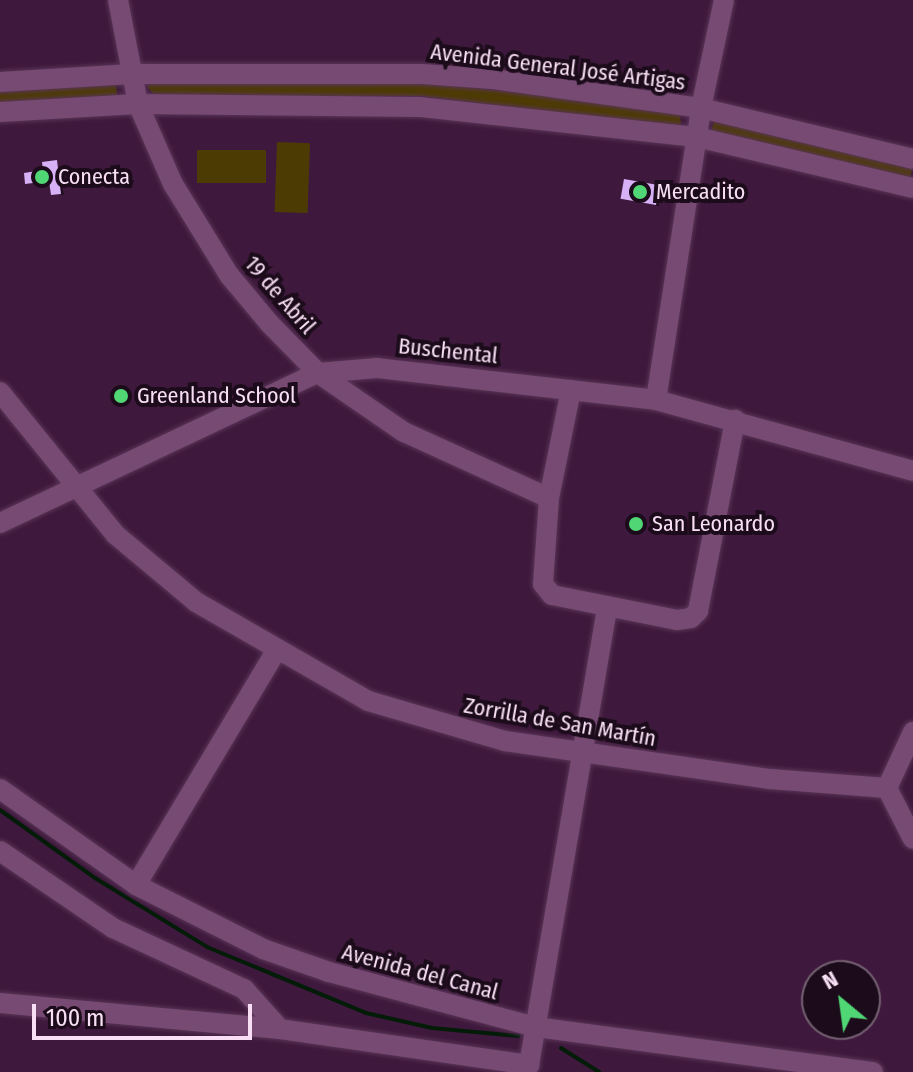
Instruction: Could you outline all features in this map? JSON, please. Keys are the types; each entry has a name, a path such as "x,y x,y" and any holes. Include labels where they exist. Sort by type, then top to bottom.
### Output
{"street":[{"name":"19 de Abril","path":"118,0 138,104 173,184 229,275 318,373 404,432 549,498"},
{"path":"656,400 701,108 724,0"},
{"name":"Avenida General José Artigas","path":"0,82 132,74 422,74 701,108 913,159"},
{"path":"0,112 138,104 420,107 697,137 913,188"},
{"name":"Buschental","path":"0,523 318,373 377,368 656,400 913,471"},
{"path":"571,390 549,498 543,584 552,595 677,620 691,618 698,611 735,420"},
{"name":"Zorrilla de San Martín","path":"0,392 116,535 196,602 276,651 368,701 441,725 580,752 770,779 887,788"},
{"path":"0,1003 280,1029 531,1068 580,752 607,607"},
{"path":"136,885 276,651"},
{"path":"913,732 887,788 913,839"},
{"name":"Avenida del Canal","path":"0,789 136,885 289,958 535,1027 873,1072"},
{"path":"0,851 113,928 244,989 280,1029"}],"shaded area":[{"path":"422,82 679,111 681,123 677,127 421,96 156,96 148,88 149,83"},
{"path":"116,85 117,95 111,98 0,105 0,90"},
{"path":"714,120 913,166 910,179 711,133"},
{"path":"277,142 310,143 308,213 275,212"},
{"path":"197,150 266,150 266,183 197,183"}],"building":[{"name":"Conecta","path":"57,160 61,194 51,195 49,181 25,184 24,173 43,170 42,162"},
{"name":"Mercadito","path":"624,179 659,185 656,205 621,199"}],"waterway":[{"path":"0,810 95,878 207,947 366,1013 432,1028 519,1036"},
{"path":"561,1048 599,1072"}],"place":[{"name":"Conecta","path":"42,177"},
{"name":"Mercadito","path":"640,192"},
{"name":"Greenland School","path":"121,396"},
{"name":"San Leonardo","path":"636,524"}]}
